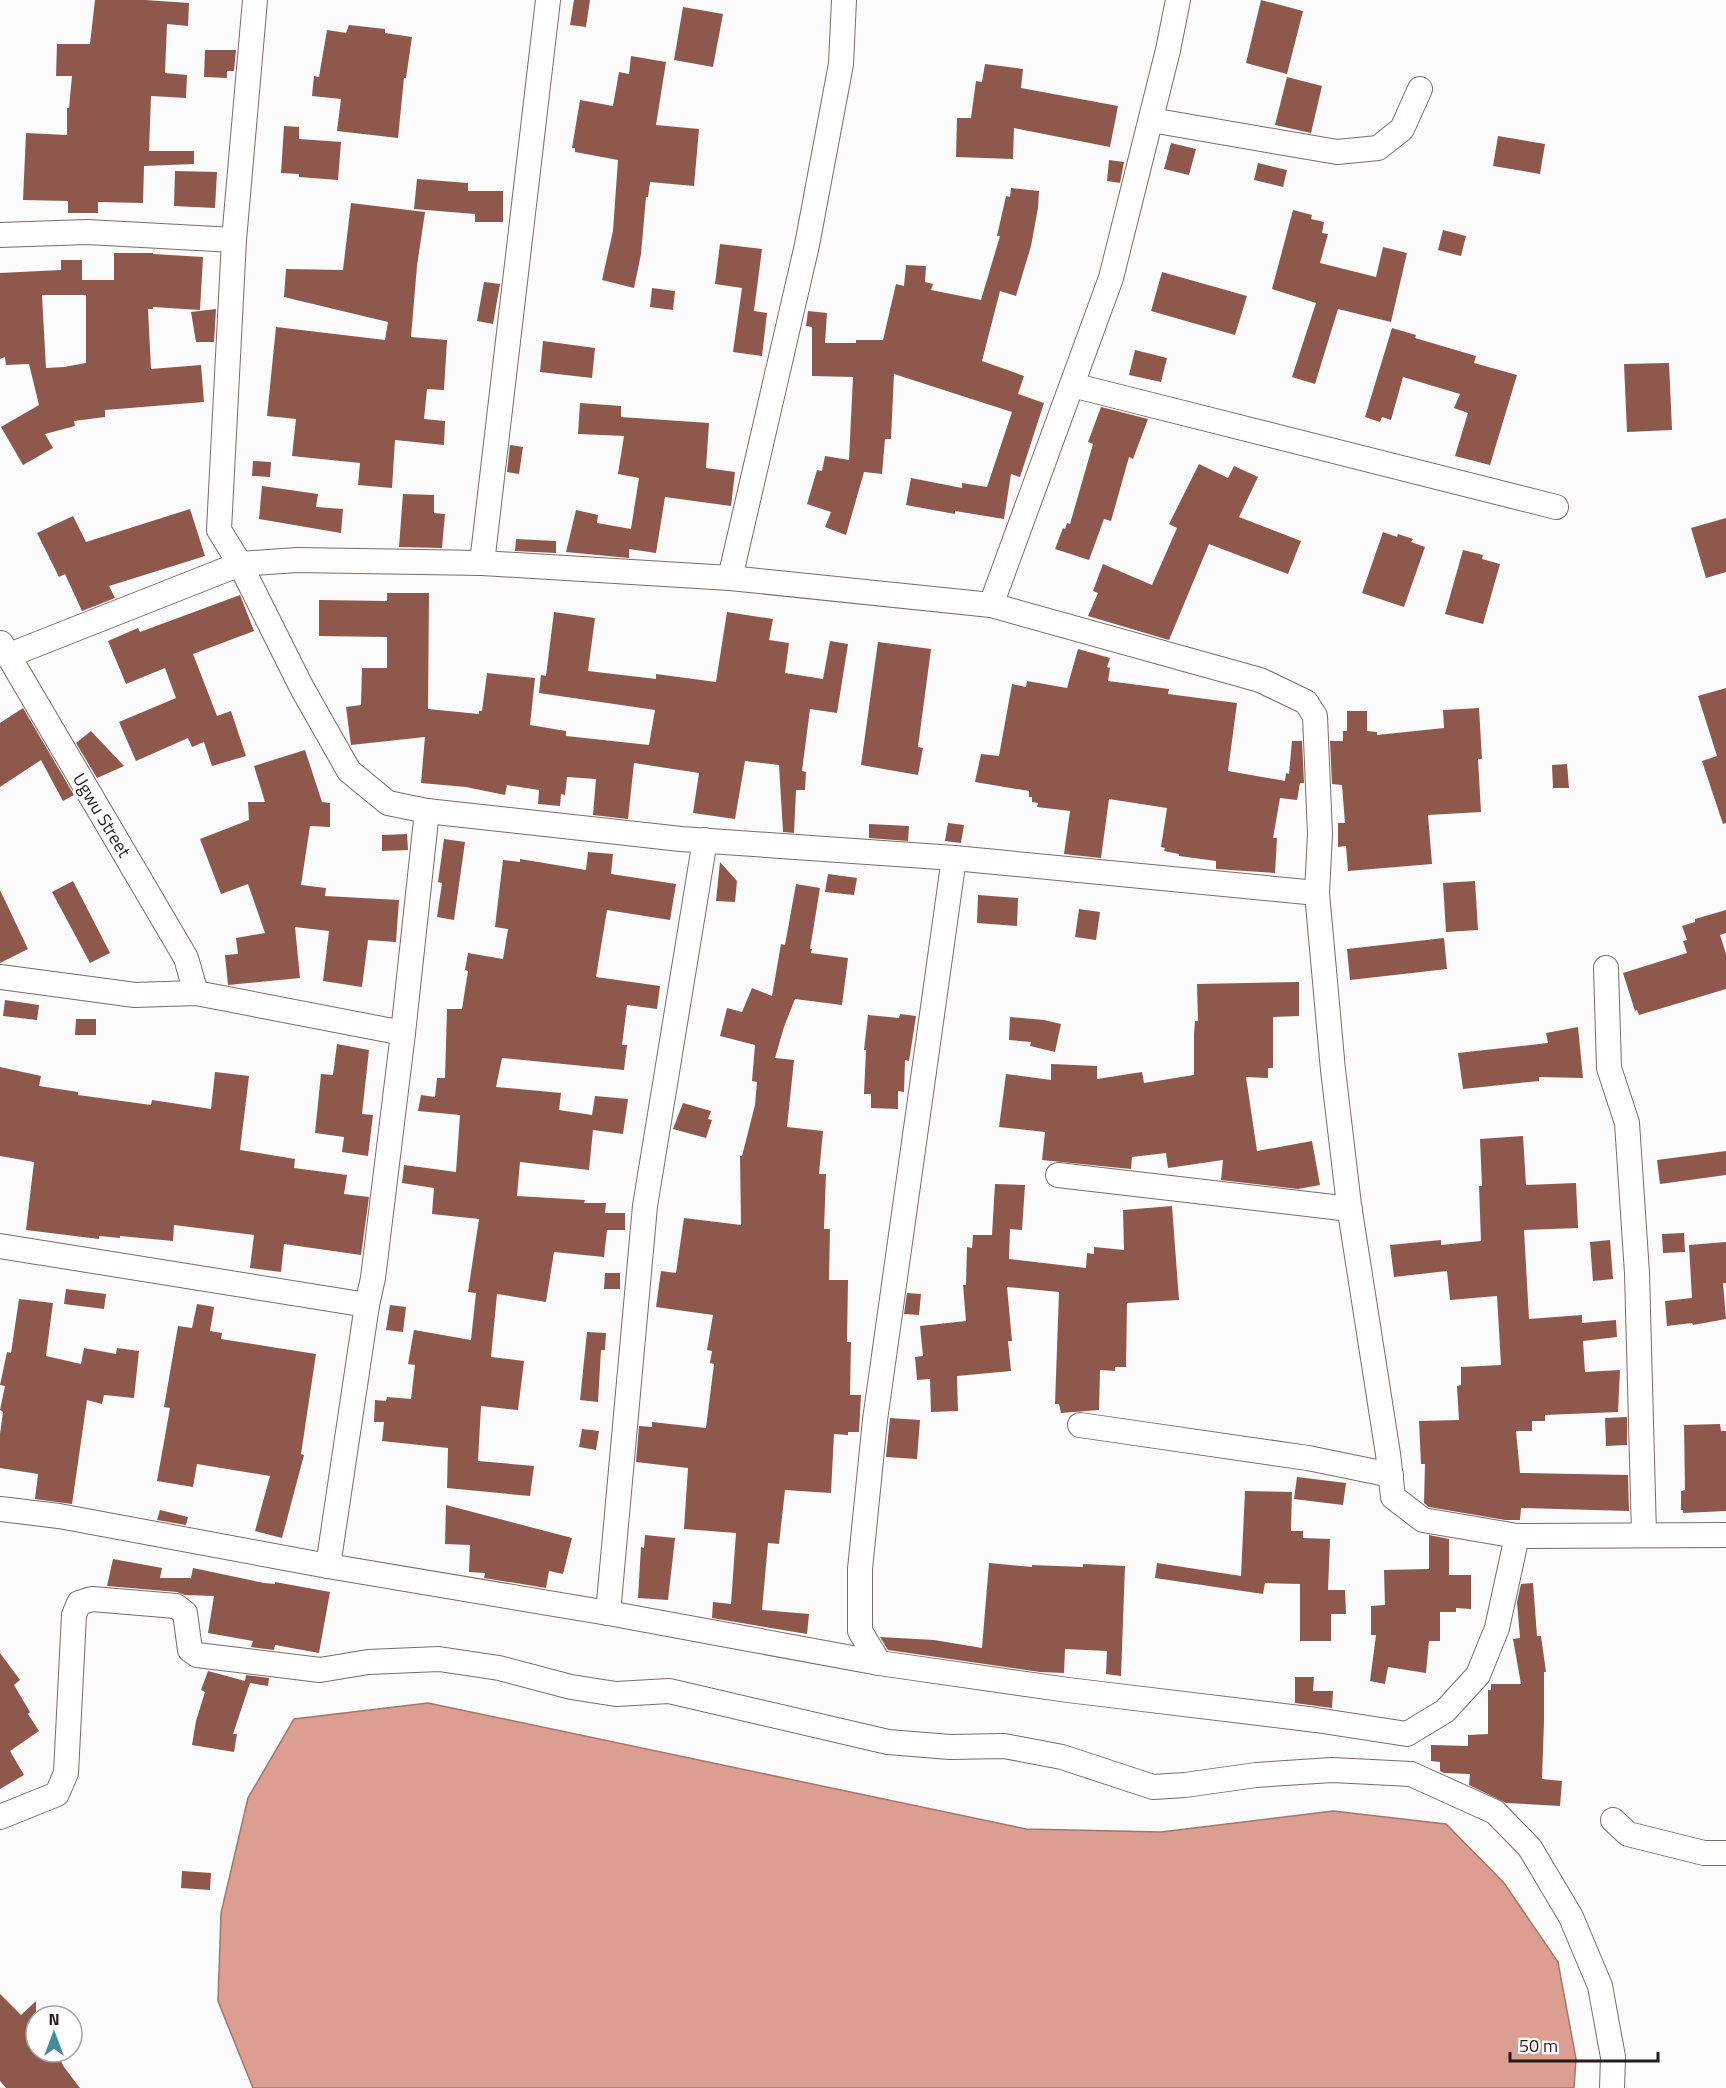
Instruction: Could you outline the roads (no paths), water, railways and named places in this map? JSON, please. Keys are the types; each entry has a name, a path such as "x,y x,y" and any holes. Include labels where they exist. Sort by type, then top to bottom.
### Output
{"street":[{"path":"255,0 234,240 219,530 240,564 302,688 349,771 388,803 427,811 681,839 954,858 1317,893"},
{"path":"482,563 548,0"},
{"path":"730,578 807,246 841,64 844,0"},
{"path":"991,606 1111,278 1168,50 1178,0"},
{"path":"1151,120 1337,152 1378,148 1402,129 1420,89"},
{"path":"0,235 87,232 234,240"},
{"path":"1072,385 1556,507"},
{"path":"4,648 240,564 297,560 482,563 730,578 991,606 1260,680 1306,702 1315,716 1320,834 1317,893 1333,1070 1350,1209 1393,1497 1424,1520 1517,1536 1726,1535"},
{"name":"Ugwu Street","path":"4,648 186,958 196,993"},
{"path":"328,1566 367,1305 374,1278 427,811"},
{"path":"608,1613 645,1206 705,840"},
{"path":"879,1664 860,1631 860,1569 875,1420 954,858"},
{"path":"1606,968 1609,1068 1627,1123 1637,1273 1644,1534"},
{"path":"0,978 135,995 196,993 403,1033"},
{"path":"1058,1175 1350,1209"},
{"path":"0,1246 367,1305"},
{"path":"1080,1425 1308,1458 1391,1475"},
{"path":"0,1509 59,1516 328,1566 608,1613 879,1664 1316,1720 1407,1734 1445,1711 1478,1675 1497,1628 1517,1536"},
{"path":"0,1817 57,1794 66,1773 74,1615 79,1603 92,1599 177,1606 185,1613 190,1650 197,1655 320,1670 368,1662 439,1659 499,1668 571,1688 616,1694 669,1691 888,1742 950,1747 1004,1746 1062,1757 1153,1787 1256,1775 1332,1770 1411,1774 1495,1812 1530,1848 1571,1917 1600,1986 1613,2057 1612,2088"},
{"path":"1612,1820 1628,1834 1704,1853 1726,1853"}]}
